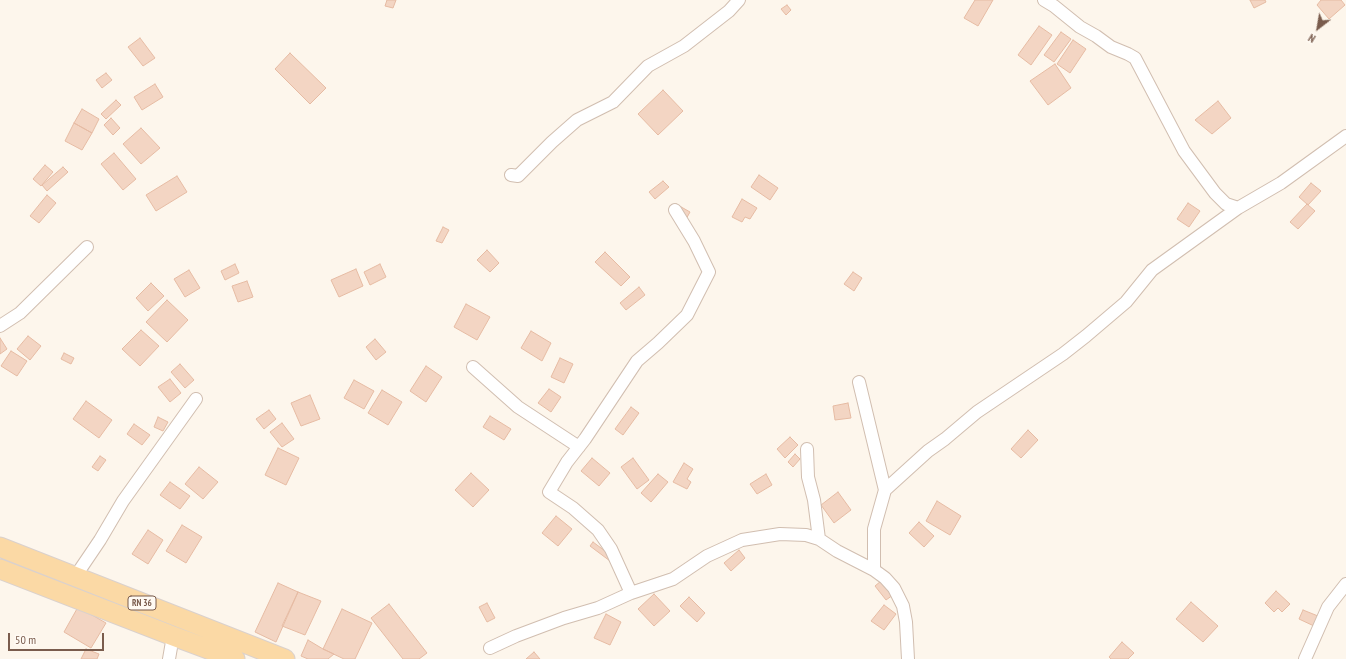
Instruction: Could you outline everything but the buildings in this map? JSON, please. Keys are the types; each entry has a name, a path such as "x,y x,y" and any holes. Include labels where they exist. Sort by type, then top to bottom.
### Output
{"main road":[{"name":"RN 36","path":"0,547 285,659"},
{"name":"RN 36","path":"0,569 235,659"}],"street":[{"path":"511,175 518,176 577,120 613,102 648,66 684,46 729,11 739,0"},
{"path":"1044,0 1054,6 1080,27 1111,47 1134,58 1184,151 1215,193 1226,204 1238,208"},
{"path":"885,490 928,451 977,412 1063,354 1086,336 1126,302 1152,270 1238,208 1281,183 1346,136"},
{"path":"631,593 611,549 598,530 573,508 550,492 567,462 579,447 637,361 687,315 709,272 694,241 675,210"},
{"path":"0,326 20,313 87,246"},
{"path":"473,367 518,407 579,447"},
{"path":"859,382 885,490 874,529 874,570"},
{"path":"75,577 123,502 196,399"},
{"path":"807,448 808,477 814,500 819,539"},
{"path":"490,648 516,636 564,618 598,608 631,593 673,579 708,556 742,540 780,534 806,535 819,539 837,551 874,570 885,578 894,588 903,606 906,622 908,659"},
{"path":"1305,659 1328,607 1346,584"},
{"path":"169,659 173,636"}]}
